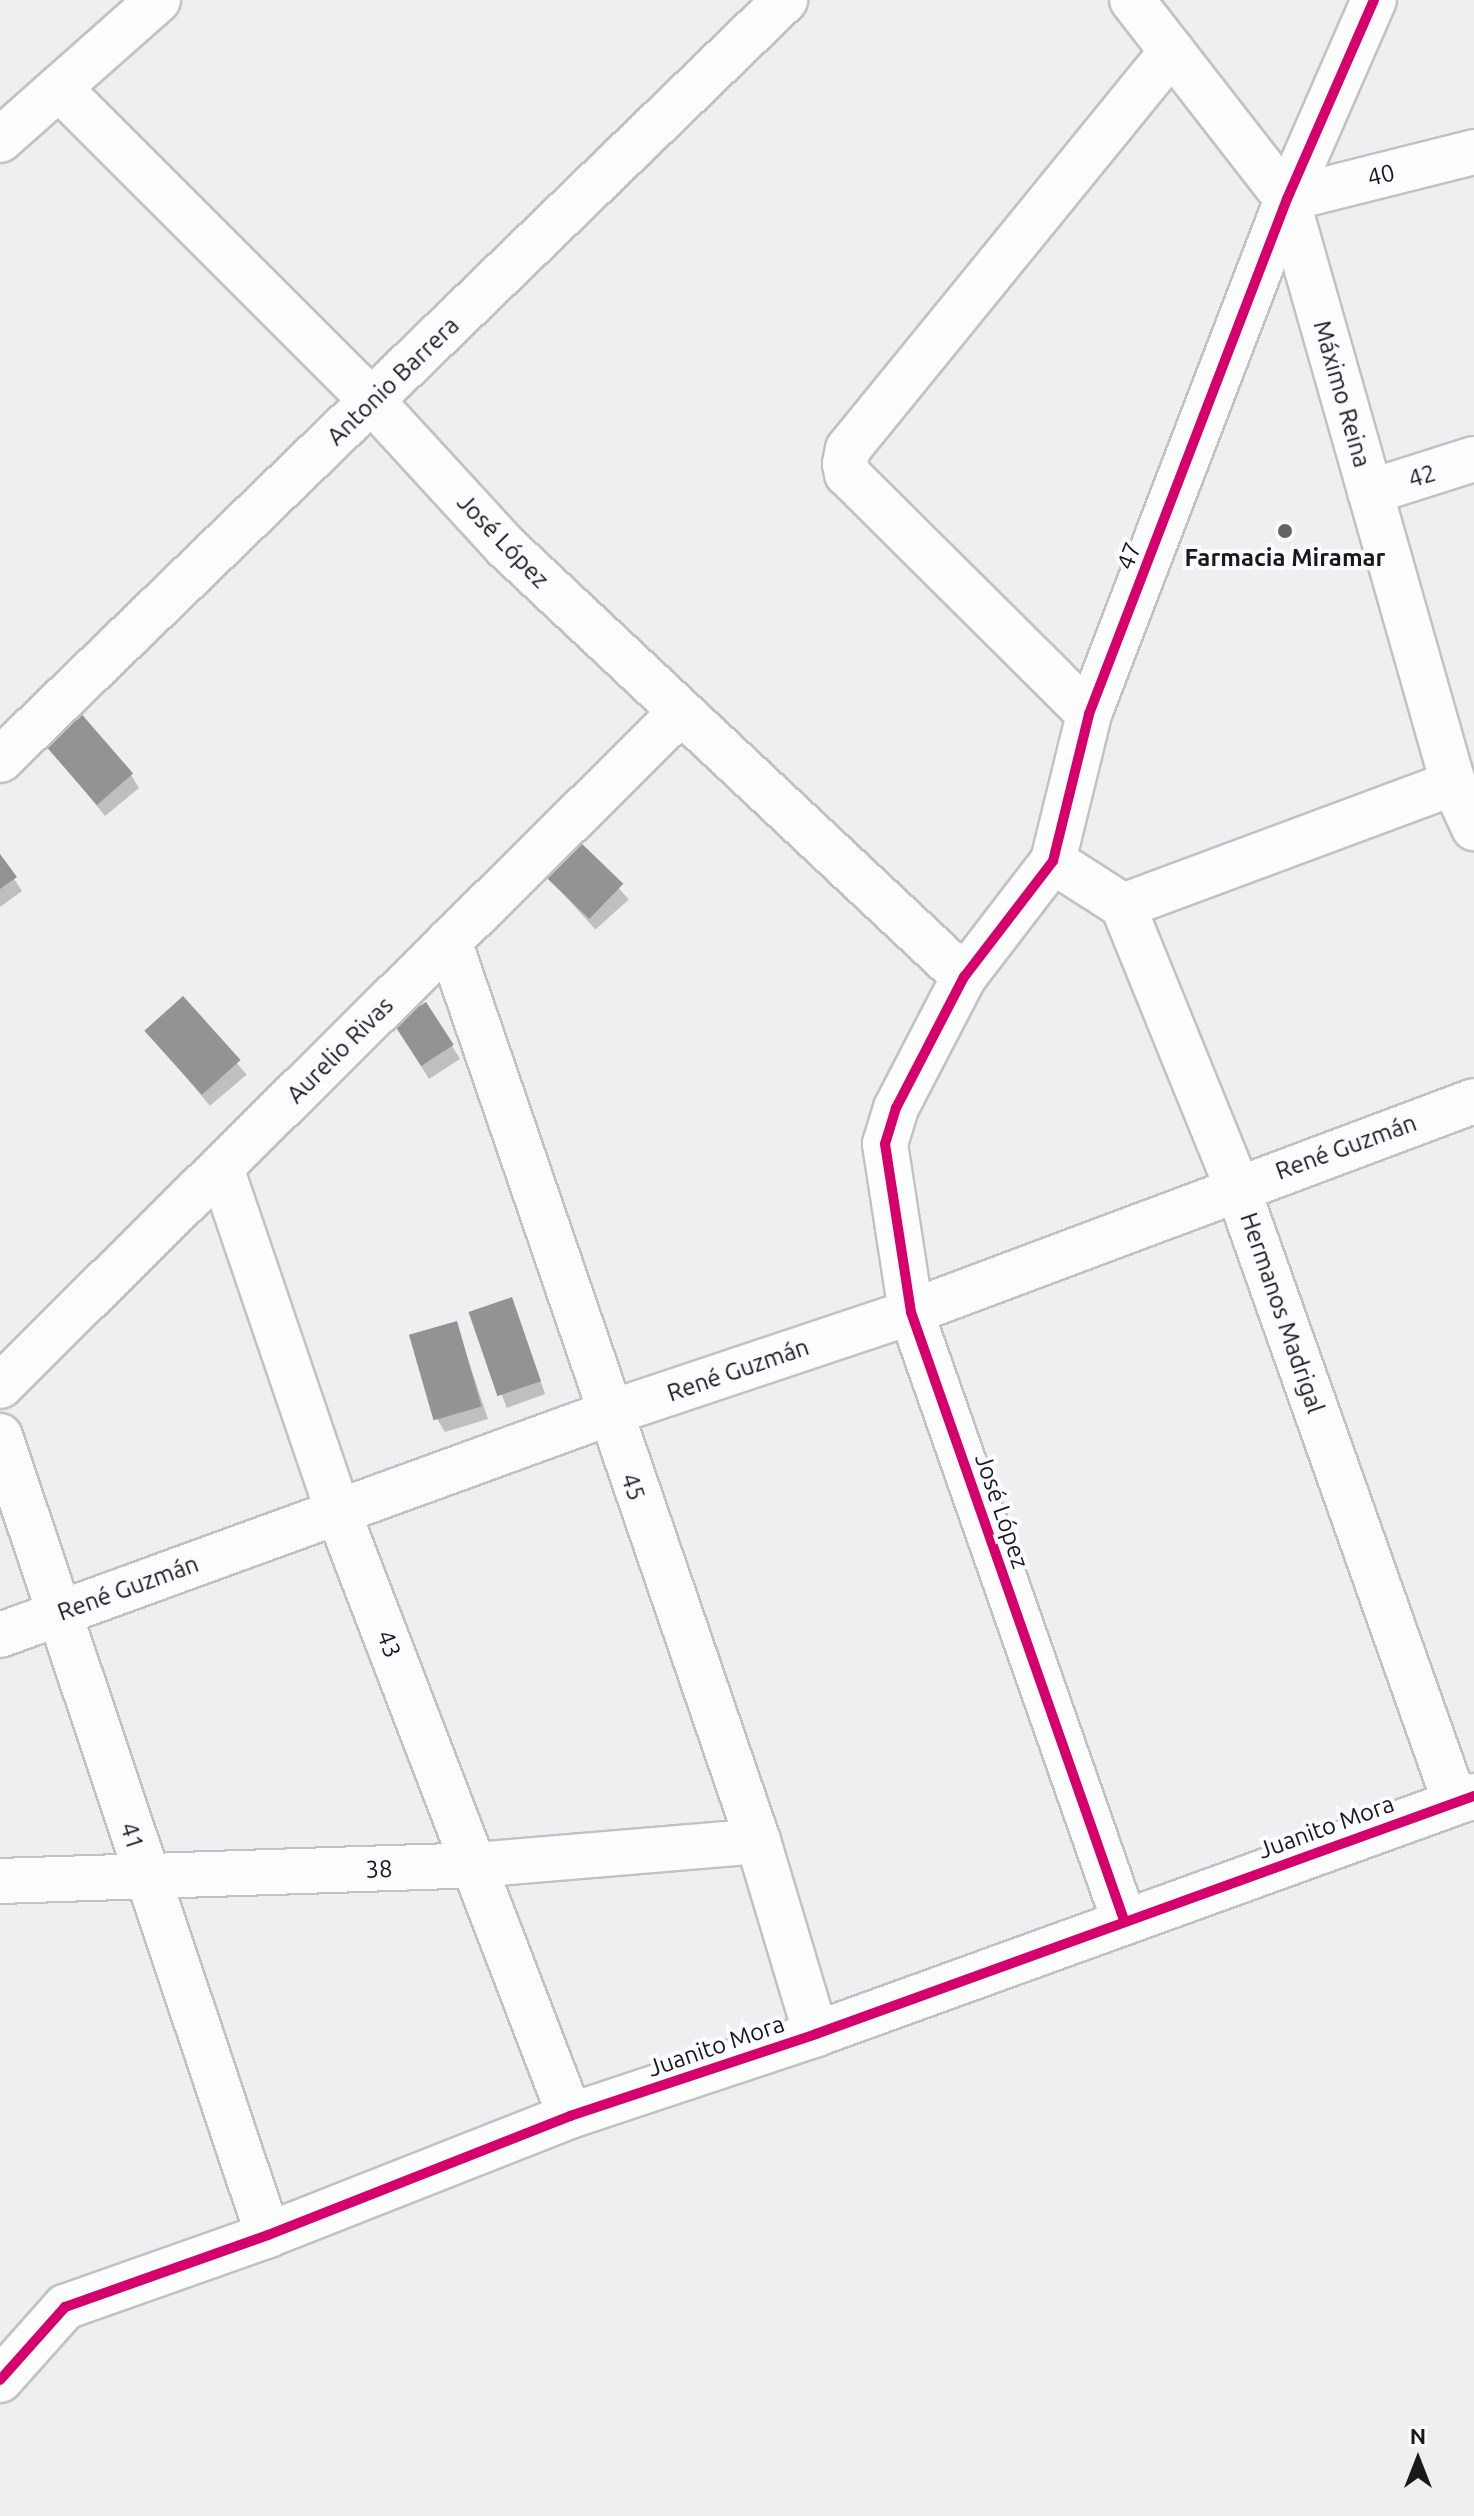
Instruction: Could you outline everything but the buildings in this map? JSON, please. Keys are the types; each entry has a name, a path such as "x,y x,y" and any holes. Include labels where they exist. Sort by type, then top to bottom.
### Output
{"street":[{"path":"0,140 158,0"},
{"name":"Antonio Barrera","path":"0,760 785,0"},
{"name":"Máximo Reina","path":"1132,0 1287,199 1453,783 1474,828"},
{"name":"47","path":"896,1108 964,977 1053,861 1089,714 1287,199 1374,0"},
{"path":"1089,714 847,474 845,464 848,449 1172,51"},
{"name":"José López","path":"59,88 373,402 506,547 964,977"},
{"name":"40","path":"1287,199 1474,152"},
{"name":"42","path":"1370,492 1474,459"},
{"name":"Aurelio Rivas","path":"0,1386 680,713"},
{"path":"1053,861 1123,906 1453,783"},
{"name":"Hermanos Madrigal","path":"1123,906 1237,1187 1465,1799"},
{"name":"45","path":"449,941 607,1414 758,1841 816,2034"},
{"name":"René Guzmán","path":"0,1635 607,1414 911,1312 1237,1187 1474,1101"},
{"name":"José López","path":"896,1108 885,1144 911,1312 1124,1920"},
{"name":"43","path":"221,1168 338,1512 570,2116"},
{"name":"41","path":"0,1436 145,1879 268,2235"},
{"name":"Juanito Mora","path":"0,2380 65,2307 268,2235 570,2116 816,2034 1465,1799"},
{"name":"38","path":"0,1881 145,1879 474,1865 758,1841"}],"cycle path":[{"path":"1124,1920 911,1312 885,1144 896,1108 964,977 1053,861 1089,714 1287,199 1374,0"},
{"path":"0,2380 65,2307 268,2235 570,2116 816,2034 1474,1796"}],"place":[{"name":"Farmacia Miramar","path":"1285,531"}]}
